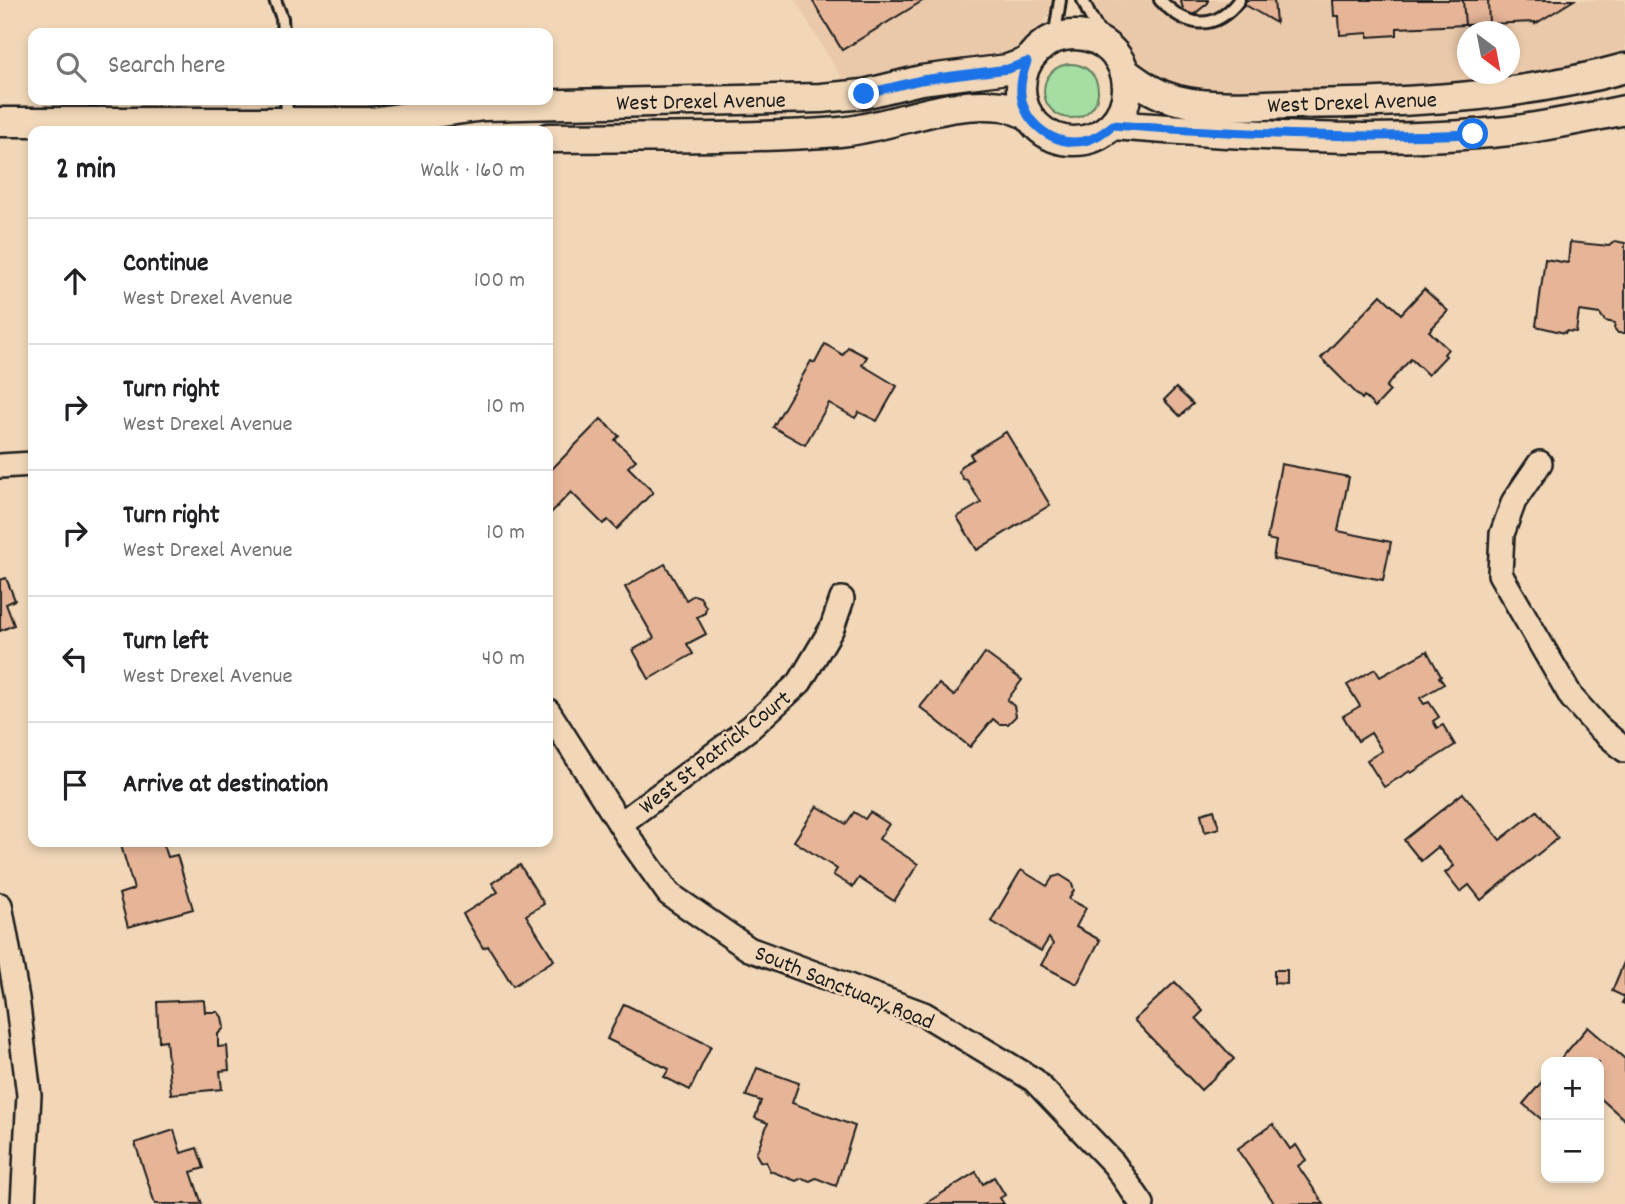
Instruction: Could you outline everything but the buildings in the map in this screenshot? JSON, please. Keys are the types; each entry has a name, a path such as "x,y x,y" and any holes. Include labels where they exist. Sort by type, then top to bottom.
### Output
{"street":[{"name":"West Drexel Avenue","path":"553,104 864,94 921,80 1008,69 1062,36 1077,35 1093,38 1107,46 1126,73 1149,90 1176,100 1206,105 1456,98 1556,84 1625,68"},
{"path":"1027,114 1021,97 1021,79 1037,52"},
{"path":"1113,125 1123,110 1128,92 1126,73"},
{"name":"West Drexel Avenue","path":"371,122 484,106 523,105"},
{"name":"West Drexel Avenue","path":"553,138 789,135 845,131 938,110 975,106 1003,106 1027,114 1037,128 1051,137 1068,142 1084,141 1100,135 1113,125 1303,136 1438,135 1511,130 1625,110"},
{"name":"West Drexel Avenue","path":"0,122 287,111 403,126"},
{"path":"1540,463 1514,501 1502,534 1500,574 1572,698 1598,727 1625,750"},
{"path":"0,466 28,464"},
{"name":"West St Patrick Court","path":"620,824 751,727 800,682 832,628 842,599"},
{"name":"South Sanctuary Road","path":"553,719 620,824 669,894 749,949 924,1014 1034,1080 1115,1164 1142,1204"},
{"path":"0,905 17,998 29,1095 23,1204"}],"lane":[{"path":"275,0 283,28"},
{"path":"1037,52 1055,33 1060,0"},
{"path":"1083,0 1107,46"},
{"path":"1160,0 1185,21 1196,22 1217,19 1230,12 1239,0"}],"shaded area":[{"path":"795,0 1051,0 1050,11 1041,32 1013,55 847,87"},
{"path":"1093,0 1625,0 1625,55 1520,76 1520,21 1457,21 1457,84 1461,84 1280,92 1204,90 1154,80 1134,68 1109,35"}],"green space":[{"path":"1071,64 1090,72 1098,91 1090,110 1071,118 1052,110 1044,91 1052,72"}],"route":[{"path":"864,94 921,80 1008,69 1027,62 1021,79 1021,97 1027,114 1037,128 1051,137 1068,142 1084,141 1100,135 1113,125 1199,132 1316,136 1473,134"}]}
